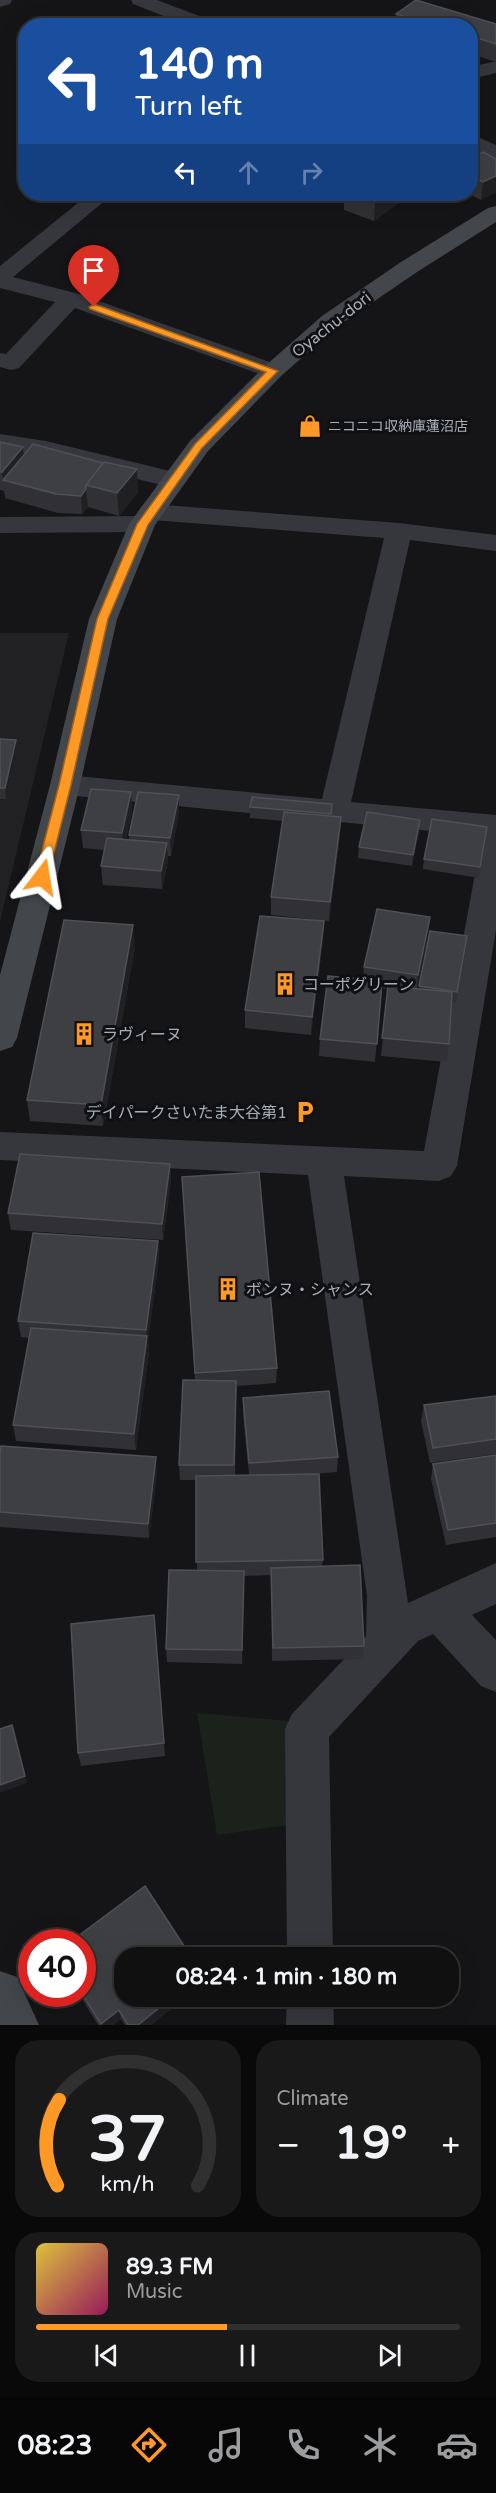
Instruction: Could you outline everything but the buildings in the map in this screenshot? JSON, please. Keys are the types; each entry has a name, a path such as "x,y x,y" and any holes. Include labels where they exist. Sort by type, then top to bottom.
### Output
{"street":[{"path":"140,0 187,18"},
{"path":"478,71 496,67"},
{"path":"478,144 496,153"},
{"path":"0,279 94,201"},
{"name":"Oyachu-dori","path":"0,1038 65,785 103,619 146,518 199,446 273,371 330,321 409,267 496,213"},
{"path":"0,279 71,299 273,371"},
{"path":"0,360 11,363 71,299"},
{"path":"0,442 46,449 174,480"},
{"path":"0,525 146,518 399,531 496,543"},
{"path":"334,812 399,531"},
{"path":"65,785 496,826"},
{"path":"0,1146 439,1166 485,970 496,838"},
{"path":"324,1161 388,1596 387,1644"},
{"path":"310,1947 307,1729 403,1627 496,1583"},
{"path":"439,1610 496,1671"},
{"path":"0,1994 15,2025"},
{"path":"310,2007 310,2025"}],"shaded area":[{"path":"0,633 69,633 0,921"},
{"path":"197,1713 290,1721 289,1825 217,1835"}],"place":[{"name":"ニコニコ収納庫蓮沼店","path":"310,426"},
{"name":"コーポグリーン","path":"285,984"},
{"name":"ラヴィーヌ","path":"84,1034"},
{"name":"デイパークさいたま大谷第1","path":"305,1112"},
{"name":"ボンヌ・シャンス","path":"228,1289"}],"route":[{"path":"42,877 103,619 142,524 199,446 273,371 94,307"}]}
